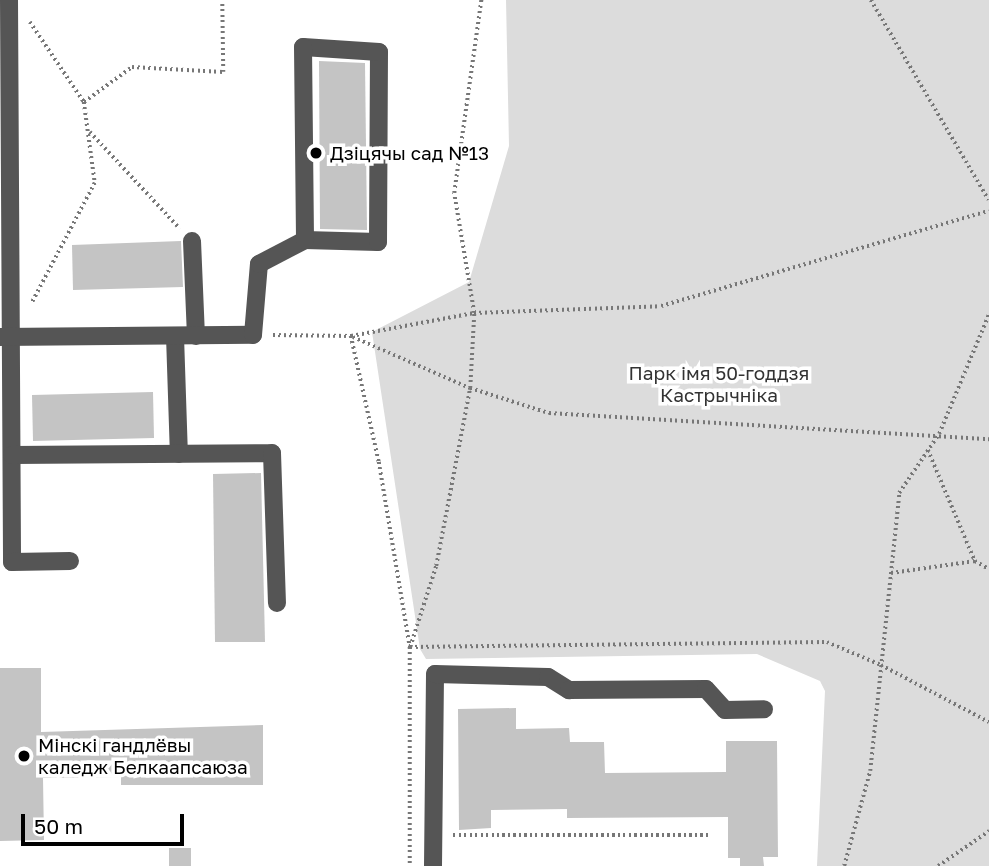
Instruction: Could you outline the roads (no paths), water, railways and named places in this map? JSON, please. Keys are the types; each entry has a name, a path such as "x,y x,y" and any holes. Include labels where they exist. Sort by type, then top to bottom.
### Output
{"lane":[{"path":"16,6 6,338 12,455 12,562 70,561"},
{"path":"6,338 253,335 259,264 305,240 378,242 379,52 303,47 305,240"},
{"path":"192,241 196,335"},
{"path":"175,336 178,454"},
{"path":"12,455 272,453 277,603"},
{"path":"433,866 435,674 548,677 569,690 706,689 726,710 764,709"}],"place":[{"name":"Дзіцячы сад №13","path":"316,153"},
{"name":"Мінскі гандлёвы каледж Белкаапсаюза","path":"24,756"}],"park label":[{"name":"Парк імя 50-годдзя Кастрычніка","path":"719,384"}]}
